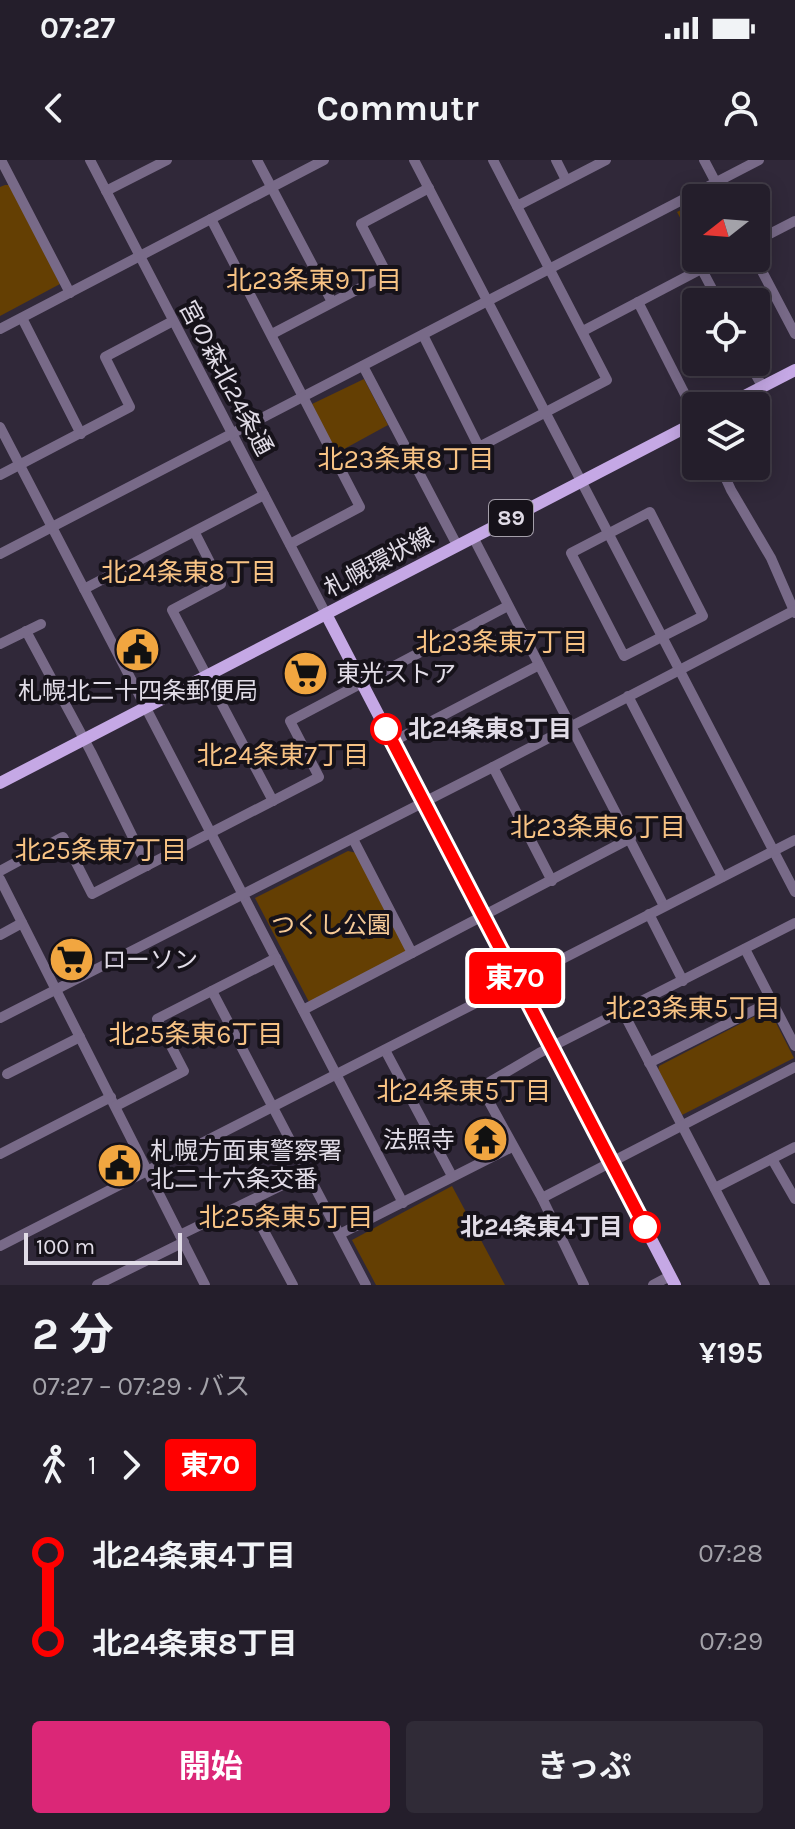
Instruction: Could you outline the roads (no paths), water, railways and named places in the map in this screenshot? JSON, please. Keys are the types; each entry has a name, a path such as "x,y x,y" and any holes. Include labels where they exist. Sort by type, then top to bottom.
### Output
{"main road":[{"path":"751,392 795,370"},
{"name":"札幌環状線","path":"673,1280 326,614 682,426"},
{"path":"0,783 326,614"}],"street":[{"path":"1,160 5,180 70,293"},
{"name":"宮の森北24条通","path":"90,160 326,614"},
{"path":"106,191 167,160"},
{"path":"257,160 332,302"},
{"path":"0,329 324,160"},
{"path":"414,160 795,892"},
{"path":"423,335 479,447 607,380 493,160"},
{"path":"556,160 566,180"},
{"path":"517,206 606,160"},
{"path":"704,160 716,182"},
{"path":"0,554 759,160"},
{"path":"272,334 387,274 361,224 429,188"},
{"path":"211,219 360,507 290,544"},
{"path":"770,234 795,221"},
{"path":"583,331 694,272"},
{"path":"762,272 795,334"},
{"path":"638,302 683,392"},
{"path":"22,318 81,434"},
{"path":"0,475 130,407 105,357 173,321"},
{"path":"363,366 457,545"},
{"path":"757,376 762,386"},
{"path":"0,427 403,1203"},
{"path":"0,1018 795,611 771,558 726,480"},
{"path":"84,589 264,495"},
{"path":"650,512 703,616 624,656 571,553 608,534 650,512"},
{"path":"195,533 221,584 172,610 273,801"},
{"path":"473,537 664,906"},
{"path":"0,871 63,837 92,894 273,801 319,777 290,721 508,606"},
{"path":"0,644 41,624"},
{"path":"26,631 147,866"},
{"path":"392,742 539,665"},
{"path":"628,696 722,877"},
{"path":"493,767 552,881"},
{"path":"303,1010 631,838"},
{"path":"353,839 412,953"},
{"path":"0,1246 795,840"},
{"path":"0,879 205,1285"},
{"path":"649,914 683,981"},
{"path":"0,935 22,923"},
{"path":"584,1285 542,1198 481,1087 551,1047 795,923"},
{"path":"745,949 795,1046"},
{"path":"0,1154 184,1071 157,1019 276,958"},
{"path":"212,991 366,1285"},
{"path":"649,1063 772,1001"},
{"path":"623,1012 765,1285"},
{"path":"7,1074 80,1037"},
{"path":"385,1050 452,1176"},
{"path":"542,1198 795,1067"},
{"path":"340,1234 512,1147"},
{"path":"715,1188 795,1147"},
{"path":"772,1159 795,1199"},
{"path":"97,1285 307,1173"},
{"path":"249,1203 293,1285"},
{"path":"653,1285 673,1280"}],"place":[{"name":"札幌北二十四条郵便局","path":"138,649"},
{"name":"東光ストア","path":"305,674"},
{"name":"北24条東8丁目","path":"386,729"},
{"name":"ローソン","path":"71,960"},
{"name":"法照寺","path":"486,1140"},
{"name":"札幌方面東警察署 北二十六条交番","path":"119,1165"},
{"name":"北24条東4丁目","path":"645,1227"}],"district":[{"name":"北23条東9丁目","path":"314,280"},
{"name":"北23条東8丁目","path":"406,459"},
{"name":"北24条東8丁目","path":"189,572"},
{"name":"北23条東7丁目","path":"502,642"},
{"name":"北24条東7丁目","path":"283,755"},
{"name":"北23条東6丁目","path":"598,827"},
{"name":"北25条東7丁目","path":"101,850"},
{"name":"北23条東5丁目","path":"693,1008"},
{"name":"北25条東6丁目","path":"196,1034"},
{"name":"北24条東5丁目","path":"464,1091"},
{"name":"北25条東5丁目","path":"286,1217"}],"park label":[{"name":"つくし公園","path":"331,925"}]}
